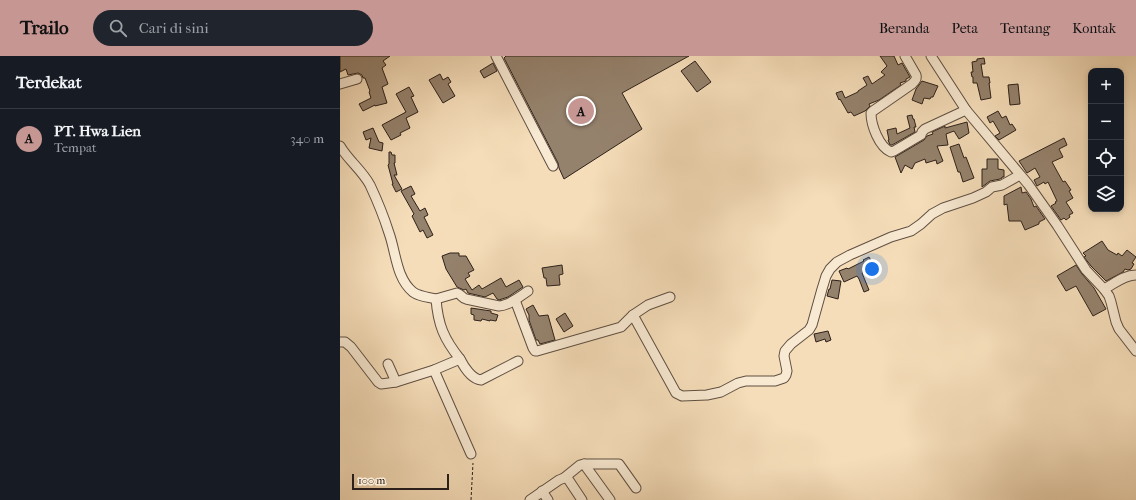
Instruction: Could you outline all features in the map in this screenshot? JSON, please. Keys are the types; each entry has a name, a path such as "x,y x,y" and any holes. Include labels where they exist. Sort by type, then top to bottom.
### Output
{"street":[{"path":"496,56 553,166"},
{"path":"905,56 917,77 916,80 871,113 878,139 884,148 891,152 894,151 921,135 925,129 966,110"},
{"path":"931,56 966,110 1020,175 1057,225 1086,270 1109,296 1116,322 1136,351"},
{"path":"340,84 358,79"},
{"path":"341,151 363,174 370,185 385,222 402,278 409,288 418,295 436,300 459,293 466,300 502,306 528,291"},
{"path":"633,315 676,393 679,395 687,397 707,395 721,392 738,383 746,381 781,380 786,375 787,371 784,356 785,351 791,344 809,330 812,325 826,276 837,262 885,240 910,231 932,214 943,208 973,198 986,192 992,187 1002,185 1020,175"},
{"path":"1104,289 1126,277 1136,275"},
{"path":"514,300 535,351 621,327 633,315 648,305 670,297"},
{"path":"436,300 440,326 450,346 463,365 478,380 481,380 518,361"},
{"path":"340,342 345,342 351,347 380,384 396,382 434,370 460,359"},
{"path":"388,364 396,382"},
{"path":"434,370 471,454"},
{"path":"584,464 610,500"},
{"path":"530,500 564,478 580,465 584,464 619,464 636,488"},
{"path":"564,478 568,479 582,500"},
{"path":"542,491 548,500"}],"path":[{"path":"471,454 473,468 471,500"}],"building":[{"path":"340,56 390,56 383,61 386,65 382,68 388,84 382,87 387,103 375,105 363,111 359,104 371,98 365,78 358,73 348,75 346,69 340,72"},
{"path":"506,56 689,56 622,93 642,129 564,179 558,163 504,58"},
{"path":"880,56 894,56 898,65 902,63 910,77 879,100 869,104 870,106 865,111 854,116 851,112 848,113 836,93 842,91 845,98 858,92 867,85 863,78 868,76 872,84 885,75 881,72 887,66"},
{"path":"984,58 985,64 981,64 983,77 989,77 991,98 981,100 977,83 973,83 971,72 973,72 972,62 977,61 977,59"},
{"path":"695,61 711,82 697,92 681,71"},
{"path":"493,63 497,71 484,78 480,71"},
{"path":"440,74 443,80 448,77 451,82 448,84 455,96 443,103 429,80"},
{"path":"922,81 938,86 933,97 930,99 924,98 922,104 912,100 916,89"},
{"path":"1018,84 1020,104 1010,105 1008,85"},
{"path":"409,87 414,96 411,97 418,112 406,118 410,128 391,140 382,125 406,112 396,94"},
{"path":"998,111 1002,118 1006,116 1010,125 1012,124 1016,130 999,140 995,136 1000,133 993,121 990,123 987,117"},
{"path":"912,115 916,127 914,127 915,132 890,145 887,130 896,128 897,134 910,128 907,116"},
{"path":"967,122 969,133 959,139 954,131 946,134 948,145 937,146 943,161 937,164 936,160 926,163 925,159 915,163 912,169 905,165 901,173 895,157 924,140 927,136 933,134 932,132 945,126 945,128"},
{"path":"373,128 379,142 383,143 382,151 369,148 371,138 366,140 363,132"},
{"path":"1064,138 1067,145 1059,149 1063,157 1052,162 1063,182 1065,181 1071,190 1069,191 1073,198 1066,202 1073,213 1069,215 1070,217 1066,220 1064,218 1061,220 1051,206 1057,201 1048,182 1045,184 1044,182 1037,186 1034,180 1040,177 1035,168 1027,173 1019,161"},
{"path":"959,144 974,178 963,182 960,172 958,172 950,147"},
{"path":"389,152 391,152 392,155 395,155 394,163 397,175 394,175 402,189 396,192 392,184 388,165"},
{"path":"987,159 998,159 998,169 1004,170 1004,177 990,181 982,187 982,169 987,169"},
{"path":"411,186 415,194 411,196 420,211 425,208 428,215 424,217 433,235 427,238 423,230 420,232 412,216 414,214 401,191"},
{"path":"1021,187 1022,193 1026,192 1034,207 1036,206 1045,219 1039,222 1039,224 1025,230 1021,221 1009,221 1007,204 1004,205 1004,196"},
{"path":"1102,241 1108,250 1117,255 1118,253 1122,256 1127,250 1136,257 1132,263 1134,264 1131,269 1125,269 1123,272 1106,281 1091,266 1084,257 1086,256 1083,253"},
{"path":"450,253 459,253 459,256 466,256 474,270 468,273 470,276 465,279 472,290 479,285 482,289 501,278 506,287 519,280 523,287 508,297 499,300 493,293 485,297 468,293 466,289 464,290 457,287 446,269 442,256"},
{"path":"869,257 874,266 862,273 869,290 864,292 857,276 844,282 839,271 848,269"},
{"path":"562,265 563,274 559,275 560,285 547,286 542,268"},
{"path":"1076,265 1094,288 1106,309 1093,316 1076,286 1066,291 1057,276"},
{"path":"832,280 841,281 838,299 827,296"},
{"path":"533,305 539,316 548,315 555,340 540,344 538,340 536,340 526,309"},
{"path":"471,308 491,311 491,313 498,315 496,321 482,319 481,321 474,320 474,315 471,314"},
{"path":"565,313 573,326 564,332 556,319"},
{"path":"828,331 831,340 826,342 825,339 816,342 814,334"}],"place":[{"name":"PT. Hwa Lien","path":"581,111"}]}
